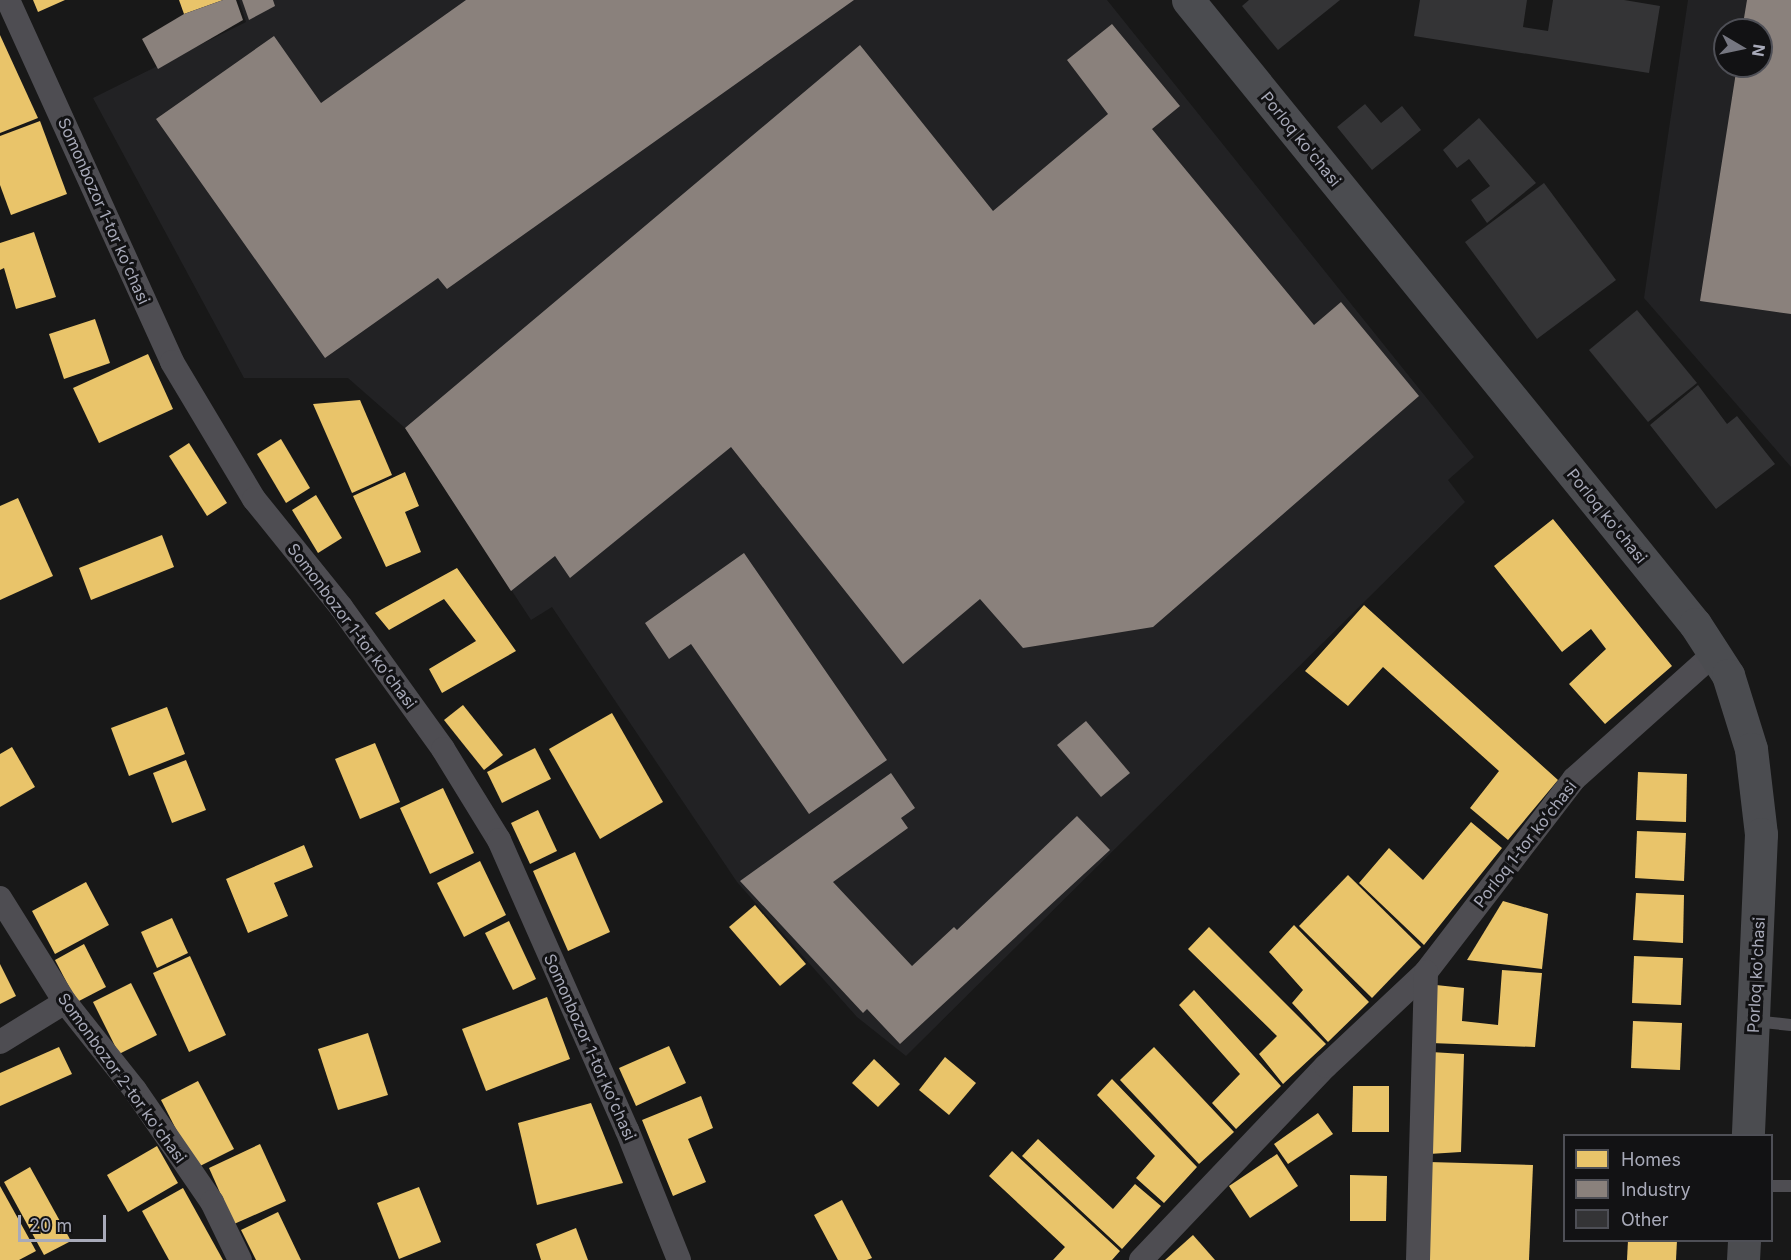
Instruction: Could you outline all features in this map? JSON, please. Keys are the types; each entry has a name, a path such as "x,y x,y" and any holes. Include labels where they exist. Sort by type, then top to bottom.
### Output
{"main road":[{"name":"Porloq ko'chasi","path":"1188,0 1715,652 1746,724 1756,778 1761,852 1748,1134"},
{"path":"1743,1260 1744,1242"}],"street":[{"name":"Somonbozor 1-tor koʻchasi","path":"8,0 172,362 254,499 341,607 443,749 499,840 627,1130 679,1260"},
{"name":"Porloq 1-tor koʻchasi","path":"1140,1260 1326,1066 1426,972 1574,779 1715,652"},
{"name":"Somonbozor 2-tor ko'chasi","path":"0,898 65,1002 135,1090 205,1192 240,1260"},
{"path":"1418,1260 1426,972"},
{"path":"0,1042 65,1002"}],"lane":[{"path":"1753,1021 1791,1025"},
{"path":"1773,1186 1791,1186"}],"shaded area":[{"path":"239,0 1107,0 1474,457 1448,480 1465,502 906,1056 857,1017 737,882 552,607 531,620 405,428 348,378 244,378 93,98 246,22"},
{"path":"1688,0 1791,0 1791,467 1644,298"}],"building: Homes":[{"path":"33,0 65,0 38,12"},
{"path":"179,0 223,0 184,14"},
{"path":"0,35 38,118 0,133"},
{"path":"40,121 67,194 11,215 0,185 0,136"},
{"path":"34,232 56,297 16,309 4,268 0,270 0,243"},
{"path":"95,319 110,363 64,379 49,334"},
{"path":"148,354 173,409 99,443 73,388"},
{"path":"360,400 392,475 352,493 313,404"},
{"path":"281,439 310,488 286,503 257,454"},
{"path":"189,443 227,503 207,516 169,456"},
{"path":"405,472 419,506 405,512 421,552 386,567 353,496"},
{"path":"316,495 342,538 318,553 292,510"},
{"path":"18,498 53,576 0,600 0,506"},
{"path":"1553,519 1672,666 1605,724 1569,684 1606,649 1591,629 1562,652 1494,566"},
{"path":"162,535 174,567 91,600 79,568"},
{"path":"457,568 516,651 442,693 429,669 476,641 444,599 389,630 375,613"},
{"path":"1364,605 1558,780 1508,840 1470,808 1499,771 1383,667 1348,706 1305,671"},
{"path":"463,705 503,755 484,770 444,720"},
{"path":"167,707 185,754 129,776 111,728"},
{"path":"612,713 663,802 600,839 549,749"},
{"path":"375,743 400,802 360,819 335,759"},
{"path":"12,747 35,787 0,807 0,754"},
{"path":"535,748 551,779 502,803 487,772"},
{"path":"186,760 206,810 172,823 153,773"},
{"path":"1638,772 1687,774 1686,822 1636,820"},
{"path":"443,788 474,853 430,874 400,808"},
{"path":"538,810 557,851 530,864 511,823"},
{"path":"1471,822 1502,848 1424,945 1359,883 1389,848 1423,880"},
{"path":"1637,831 1686,833 1684,881 1635,878"},
{"path":"304,845 313,867 274,883 288,916 248,933 226,879"},
{"path":"575,852 610,932 568,951 533,871"},
{"path":"480,861 506,915 464,937 437,883"},
{"path":"1348,875 1421,947 1372,998 1299,926"},
{"path":"86,882 109,925 55,954 32,911"},
{"path":"1636,893 1684,895 1683,943 1633,940"},
{"path":"1503,901 1548,914 1542,969 1467,960"},
{"path":"755,905 806,964 780,986 729,927"},
{"path":"172,918 188,953 157,968 141,932"},
{"path":"509,921 536,979 513,990 485,933"},
{"path":"1294,925 1369,1002 1328,1042 1292,1003 1303,990 1269,952"},
{"path":"1209,927 1326,1044 1283,1084 1259,1054 1277,1036 1188,949"},
{"path":"84,944 106,987 77,1002 55,960"},
{"path":"190,956 226,1035 189,1052 153,973"},
{"path":"1634,956 1683,958 1681,1005 1632,1003"},
{"path":"0,964 16,996 0,1004"},
{"path":"1502,970 1542,973 1535,1047 1431,1043 1436,985 1464,988 1462,1021 1498,1025"},
{"path":"131,983 157,1035 119,1054 93,1002"},
{"path":"1194,990 1281,1086 1236,1129 1212,1103 1240,1074 1179,1005"},
{"path":"547,997 570,1059 486,1091 462,1029"},
{"path":"1633,1021 1682,1023 1680,1070 1631,1068"},
{"path":"368,1033 388,1095 338,1110 318,1049"},
{"path":"669,1046 686,1083 636,1106 619,1068"},
{"path":"59,1047 72,1074 0,1106 0,1073"},
{"path":"1154,1047 1234,1132 1199,1164 1120,1080"},
{"path":"1431,1052 1464,1054 1461,1152 1429,1154"},
{"path":"945,1057 976,1083 949,1115 919,1090"},
{"path":"874,1059 900,1084 878,1107 852,1083"},
{"path":"1112,1079 1197,1167 1164,1203 1136,1178 1155,1156 1097,1095"},
{"path":"198,1081 234,1149 196,1168 161,1100"},
{"path":"1353,1086 1389,1086 1389,1132 1352,1132"},
{"path":"701,1096 713,1128 688,1139 706,1182 673,1196 642,1120"},
{"path":"591,1103 623,1183 537,1205 518,1123"},
{"path":"1318,1113 1333,1134 1288,1164 1274,1144"},
{"path":"1038,1139 1113,1209 1135,1184 1161,1206 1122,1249 1022,1156"},
{"path":"260,1144 286,1201 234,1224 209,1168"},
{"path":"157,1146 178,1183 128,1212 107,1175"},
{"path":"1012,1151 1120,1251 1112,1260 1053,1260 1065,1247 989,1176"},
{"path":"1277,1154 1298,1186 1250,1218 1229,1186"},
{"path":"1429,1162 1533,1165 1529,1260 1425,1260"},
{"path":"30,1167 71,1241 44,1255 4,1182"},
{"path":"1350,1175 1387,1176 1386,1221 1350,1221"},
{"path":"0,1186 36,1251 19,1260 0,1260"},
{"path":"419,1187 441,1242 399,1259 377,1203"},
{"path":"183,1188 223,1260 169,1260 142,1211"},
{"path":"842,1200 872,1258 838,1260 814,1215"},
{"path":"278,1212 301,1260 256,1260 241,1230"},
{"path":"576,1228 588,1260 541,1260 536,1244"},
{"path":"1193,1235 1215,1260 1165,1260"},
{"path":"1628,1242 1677,1242 1676,1260 1627,1260"}],"building: Industry":[{"path":"223,0 236,0 243,20 158,69 142,39 184,14"},
{"path":"242,0 273,0 275,6 249,20"},
{"path":"466,0 854,0 447,289 438,278 325,358 156,119 274,36 321,103"},
{"path":"1747,0 1791,0 1791,314 1700,301 1735,78 1773,78 1773,18 1744,18"},
{"path":"1112,24 1180,106 1152,129 1314,325 1341,302 1419,396 1153,627 1023,648 980,599 903,664 731,447 570,578 555,556 511,591 405,428 860,45 993,211 1108,114 1067,60"},
{"path":"744,553 887,760 809,814 691,644 669,659 645,623"},
{"path":"1086,721 1130,773 1101,797 1057,745"},
{"path":"891,773 915,808 901,818 908,828 833,882 912,966 954,927 957,930 1077,816 1110,850 900,1044 867,1009 863,1013 740,881"}],"building: Other":[{"path":"1249,0 1340,0 1278,50 1242,6"},
{"path":"1420,0 1527,0 1523,27 1548,31 1553,0 1624,0 1660,6 1649,73 1414,36"},
{"path":"1365,104 1381,123 1402,106 1421,130 1372,170 1337,127"},
{"path":"1479,118 1536,183 1487,223 1471,200 1490,186 1469,159 1457,168 1443,150"},
{"path":"1544,183 1616,280 1537,339 1465,242"},
{"path":"1637,310 1697,383 1648,422 1589,350"},
{"path":"1698,385 1727,424 1737,416 1775,464 1716,509 1650,425"}]}
